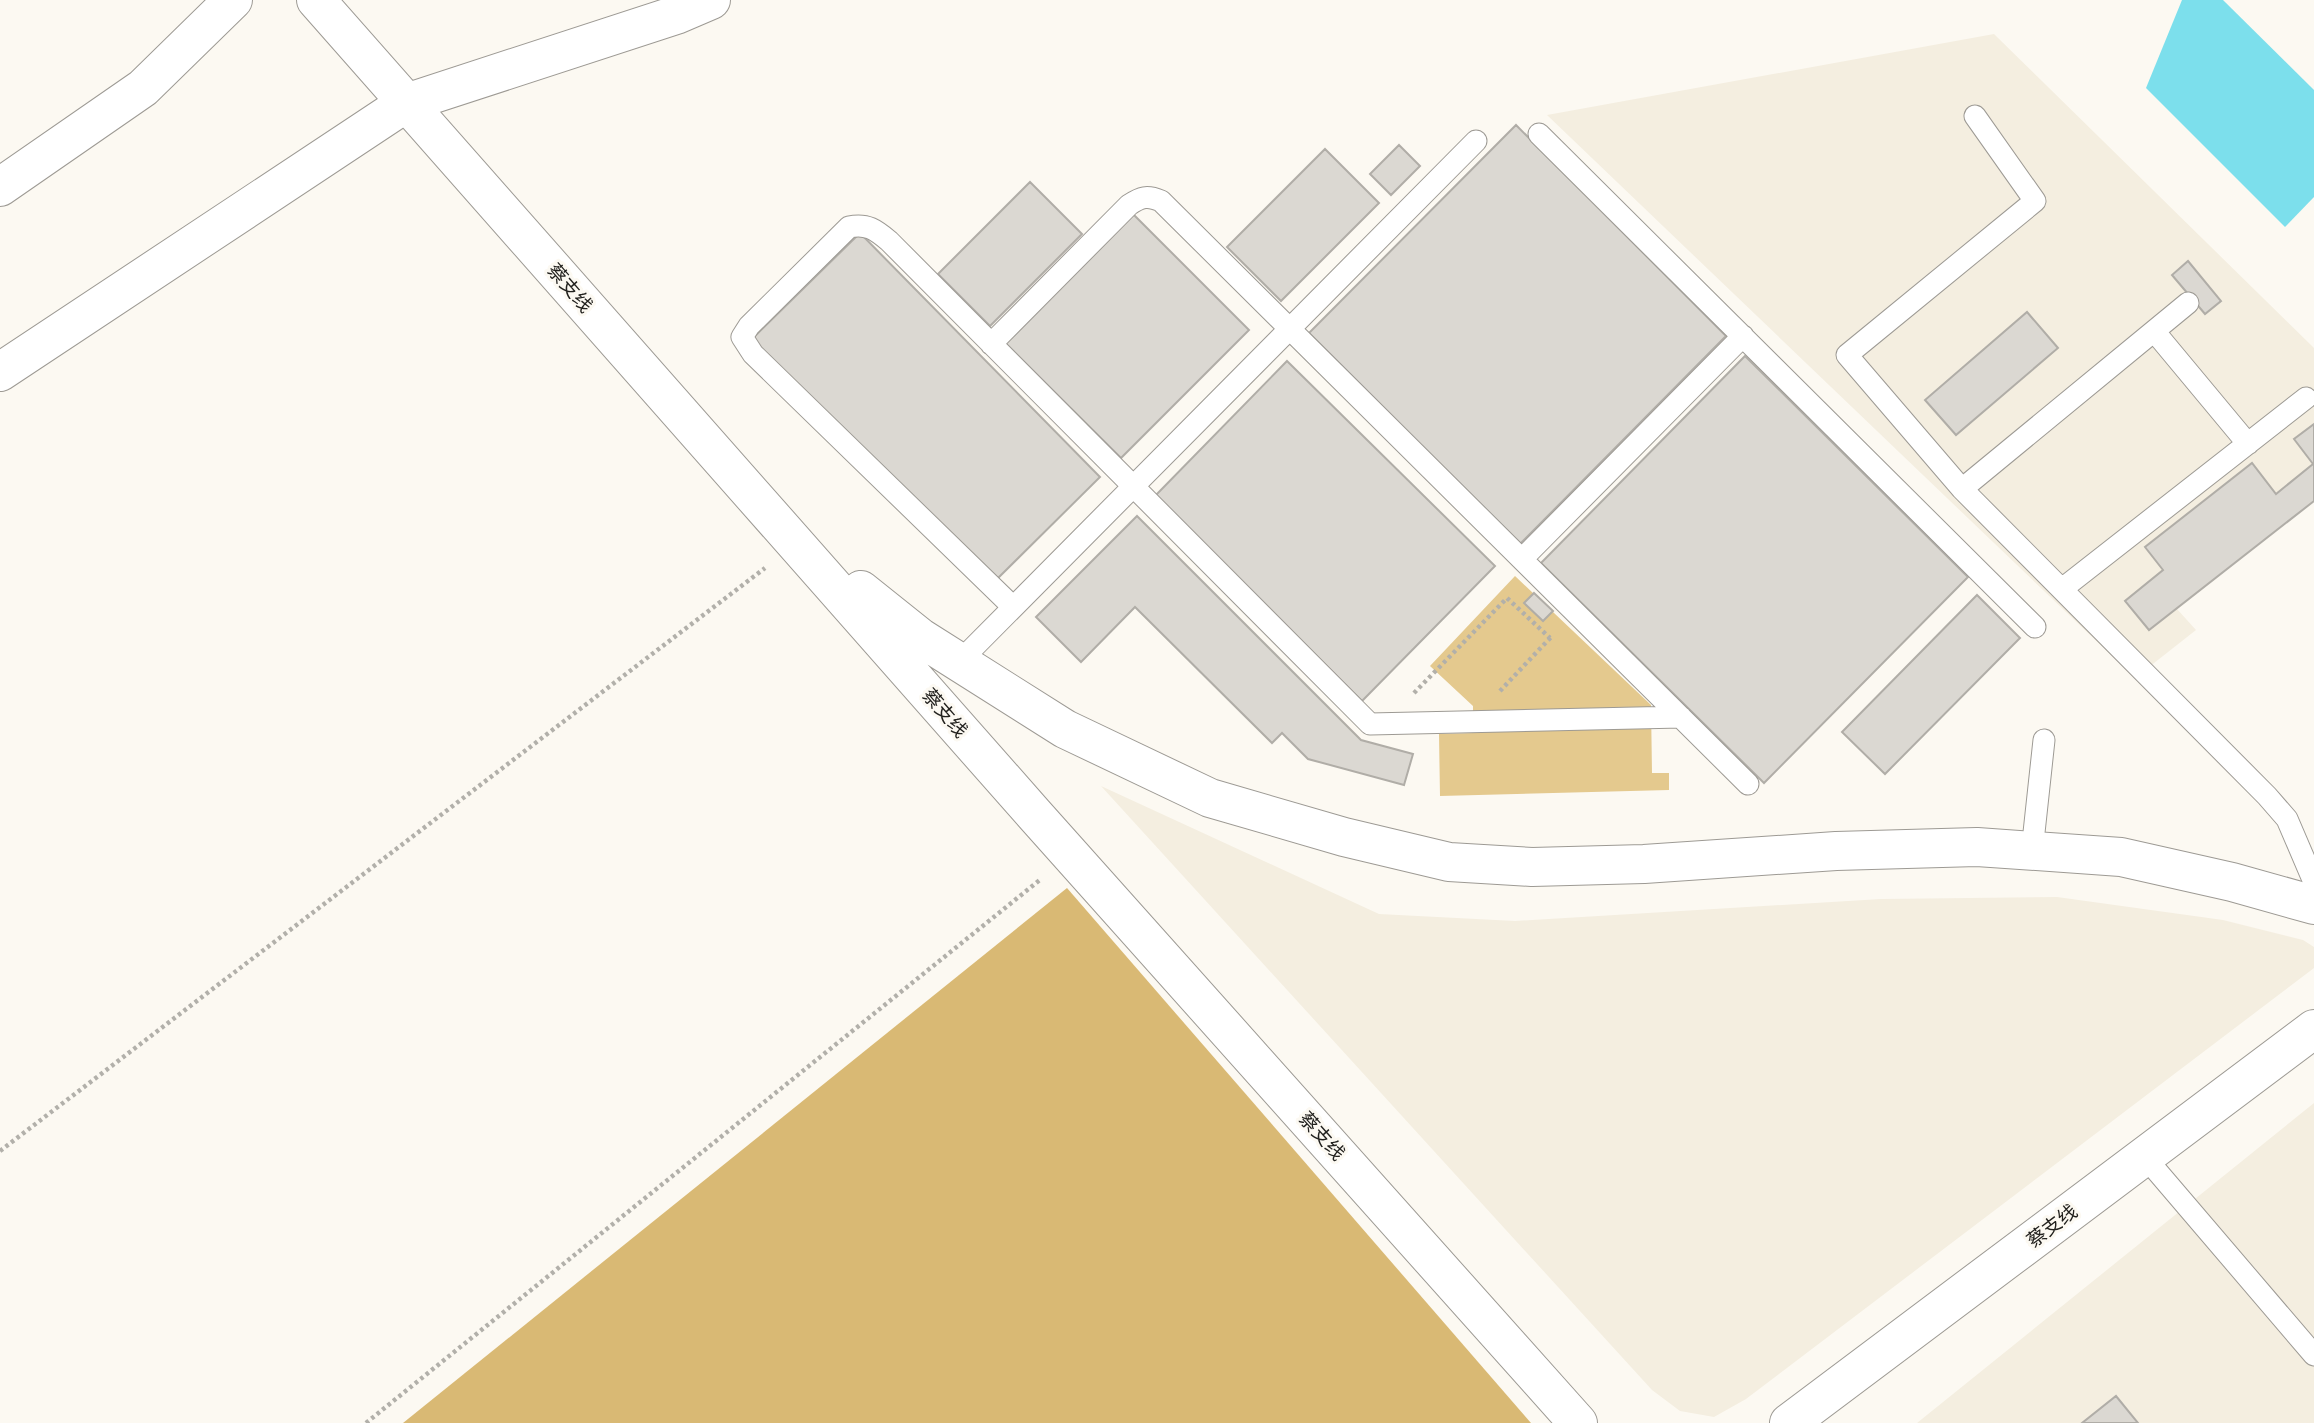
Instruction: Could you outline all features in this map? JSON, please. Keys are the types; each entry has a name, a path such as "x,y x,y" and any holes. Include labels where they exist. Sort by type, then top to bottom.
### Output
{"street":[{"path":"0,187 143,89 233,0"},
{"name":"蔡支线","path":"316,0 1578,1423"},
{"path":"0,372 406,103 676,15 711,0"},
{"path":"788,535 921,638 1065,729 1210,798 1344,837 1449,862 1532,867 1644,864 1836,851 1977,847 2121,857 2232,882 2314,905"},
{"name":"蔡支线","path":"1789,1423 2314,1029"}],"lane":[{"path":"1975,116 2035,201 1847,355 1962,489 2267,796 2287,819 2314,882"},
{"path":"1539,134 2035,627"},
{"path":"960,662 1476,141"},
{"path":"991,344 1129,205 1142,197 1161,201 1748,784"},
{"path":"1013,607 753,354 742,337 749,326 849,227 861,224 876,230 889,241 1370,724 1681,717"},
{"path":"1962,489 2188,303"},
{"path":"2154,331 2248,444"},
{"path":"1522,559 1743,337"},
{"path":"2062,589 2306,398"},
{"path":"2032,851 2044,740"},
{"path":"2144,1156 2314,1355"}],"path":[{"path":"0,1151 788,535"},
{"path":"1383,723 1507,598 1550,638"},
{"path":"1470,722 1575,612"},
{"path":"366,1423 1071,854"}],"shaded area":[{"path":"1994,34 2314,348 2314,501 2177,609 2196,630 2135,678 1547,115"},
{"path":"1515,576 1651,705 1652,773 1669,773 1669,790 1440,796 1439,734 1473,733 1473,706 1430,666"},
{"path":"1101,786 1379,914 1515,921 1881,899 2057,897 2223,920 2303,940 2314,947 2314,968 1746,1399 1714,1417 1680,1411 1652,1390"},
{"path":"1067,888 1531,1423 403,1423"},
{"path":"2314,1103 2314,1423 1917,1423"}],"water":[{"path":"2182,0 2223,0 2314,90 2314,197 2285,227 2146,88"}],"building":[{"path":"1516,125 1726,336 1520,544 1309,333"},
{"path":"1399,145 1420,166 1391,195 1370,174"},
{"path":"1325,149 1379,203 1281,301 1227,247"},
{"path":"1030,182 1082,234 990,326 938,274"},
{"path":"1131,212 1249,330 1121,458 1003,341"},
{"path":"860,233 1100,477 992,584 752,339"},
{"path":"2188,261 2221,301 2205,314 2172,275"},
{"path":"2027,312 2058,348 1956,435 1925,400"},
{"path":"1745,356 1968,577 1764,783 1541,563"},
{"path":"1287,361 1495,566 1362,701 1155,496"},
{"path":"2314,424 2314,501 2149,630 2125,601 2163,570 2145,547 2252,463 2276,494 2313,464 2294,439"},
{"path":"1137,516 1361,740 1413,754 1404,785 1308,759 1282,733 1272,743 1135,607 1081,662 1036,617"},
{"path":"1534,593 1553,611 1543,621 1524,603"},
{"path":"1977,595 2020,638 1885,774 1842,732"},
{"path":"2116,1396 2138,1423 2082,1423"}]}
